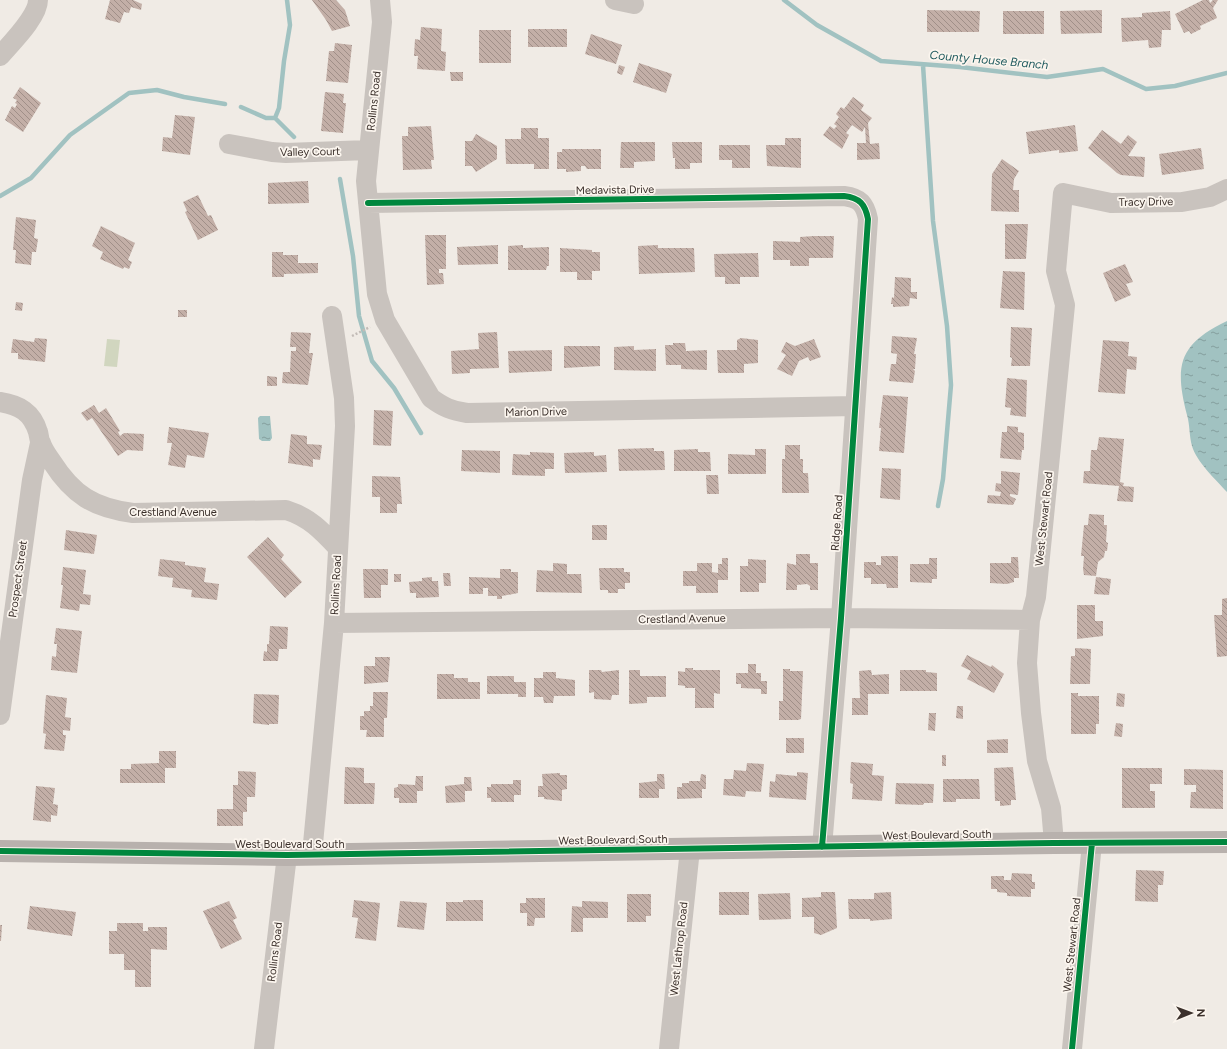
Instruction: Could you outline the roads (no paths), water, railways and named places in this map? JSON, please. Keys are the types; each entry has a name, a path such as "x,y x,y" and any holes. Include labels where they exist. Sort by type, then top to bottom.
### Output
{"main road":[{"name":"West Boulevard South","path":"0,851 287,855 1054,843 1227,842"}],"street":[{"path":"0,56 30,20 38,4 38,0"},
{"name":"Rollins Road","path":"368,203 366,181 368,150 382,22 380,0"},
{"name":"Valley Court","path":"229,144 286,153 368,150"},
{"name":"Tracy Drive","path":"1063,193 1110,203 1166,202 1210,197 1227,189"},
{"name":"West Stewart Road","path":"1054,843 1051,808 1037,761 1027,663 1030,620 1036,597 1065,305 1056,271 1063,193"},
{"name":"Medavista Drive","path":"368,203 844,196 854,198 861,202"},
{"name":"Ridge Road","path":"822,847 868,220 866,209 861,202"},
{"name":"Marion Drive","path":"368,203 377,294 385,320 431,398 443,407 454,412 475,413 855,406"},
{"name":"Rollins Road","path":"312,854 334,623 345,426 344,398 332,316"},
{"name":"Crestland Avenue","path":"0,402 11,404 25,410 33,420 40,442 67,484 81,496 98,506 114,511 133,513 286,510 301,515 316,526 338,548"},
{"name":"Prospect Street","path":"0,715 5,628 40,442"},
{"name":"Crestland Avenue","path":"334,623 840,618 1030,620"},
{"name":"West Stewart Road","path":"1072,1049 1092,843"},
{"name":"West Lathrop Road","path":"669,1049 690,849"},
{"name":"Rollins Road","path":"264,1049 287,855"}],"water":[{"path":"1227,321 1227,492 1207,470 1194,452 1183,398 1181,369 1184,358 1199,338"},
{"path":"260,416 270,416 272,438 270,441 262,441 259,439 258,418"}],"waterway":[{"path":"241,107 266,118 275,118 279,108 284,61 290,25 287,0"},
{"name":"County House Branch","path":"784,0 817,25 881,61 960,67 1047,77 1103,69 1146,89 1175,86 1227,73"},
{"path":"923,65 933,221 947,326 951,385 943,479 938,506"},
{"path":"0,196 31,178 70,135 129,93 157,90 184,97 225,104"},
{"path":"275,118 294,137"},
{"path":"340,179 353,256 359,316 372,361 394,388 421,433"}]}
